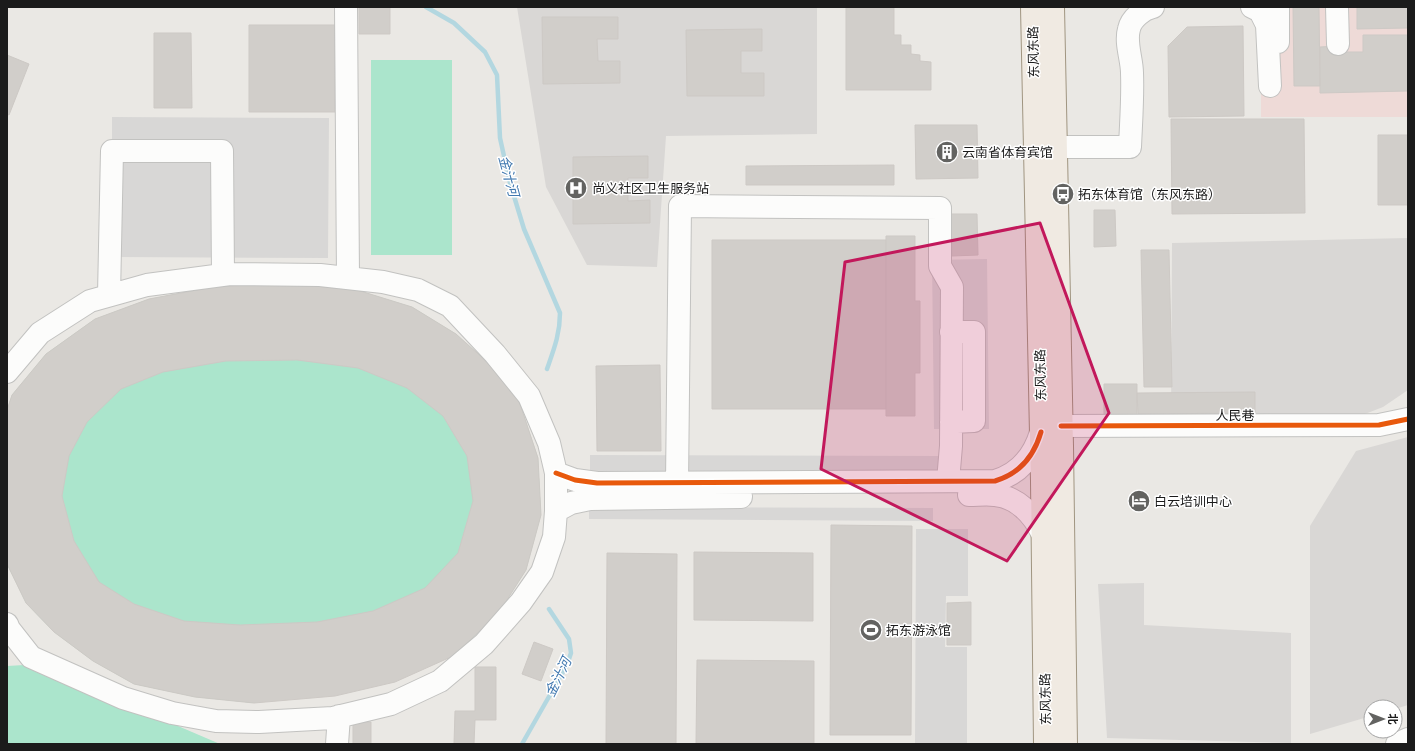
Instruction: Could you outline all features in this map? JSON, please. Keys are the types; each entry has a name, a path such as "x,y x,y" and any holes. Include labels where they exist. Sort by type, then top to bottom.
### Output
{"main road":[{"name":"东风东路","path":"1032,7 1054,415 1066,744"},
{"name":"东风东路","path":"1045,744 1041,432 1054,415 1056,147 1053,7"}],"street":[{"path":"346,7 348,278"},
{"path":"1056,147 1130,147 1132,71 1128,48 1129,29 1136,17 1145,9 1152,7"},
{"path":"1252,7 1260,11 1267,25 1274,85 1278,7"},
{"path":"1337,7 1338,44"},
{"path":"110,295 112,151 222,151 223,275"},
{"path":"677,483 680,206 940,208 940,266 952,287 951,332 974,332 974,422 951,422 951,446 948,481"},
{"path":"7,372 40,333 90,301 147,284 223,275 320,275 383,282 418,290 450,306 495,354 529,396 549,443 556,473 554,537 542,572 521,602 484,644 440,681 391,704 333,718 259,722 216,721 172,713 123,698 31,657 8,628"},
{"name":"人民巷","path":"1054,415 1379,425 1408,418"},
{"path":"556,473 575,480 597,483 995,481 1005,478 1015,472 1030,457 1036,447 1041,432"},
{"path":"556,510 571,503 590,499 995,495 1005,497 1024,507 1038,524 1042,533"},
{"path":"337,744 339,716"},
{"path":"1397,744 1408,739"}],"highlighted area":[{"path":"1040,223 1109,413 1007,561 821,469 845,262"}],"shaded area":[{"path":"517,7 817,7 817,134 666,136 657,267 587,265 546,187"},
{"path":"1261,7 1408,7 1408,117 1261,117"},
{"path":"112,117 329,118 328,258 117,257 112,151"},
{"path":"1408,238 1408,390 1383,407 1347,421 1171,421 1172,243"},
{"path":"987,259 989,429 934,429 932,260"},
{"path":"1408,437 1408,705 1403,707 1403,699 1363,699 1363,718 1310,734 1310,526 1356,451"},
{"path":"590,455 939,456 939,473 590,472"},
{"path":"589,507 933,508 933,521 589,519"},
{"path":"916,529 968,529 968,596 946,596 945,647 967,647 967,744 915,744"},
{"path":"1144,583 1144,625 1291,633 1291,743 1107,738 1098,584"}],"green space":[{"path":"371,60 452,60 452,255 371,255"},
{"path":"284,283 357,290 412,307 456,334 486,361 519,401 538,458 541,515 526,570 498,614 453,656 254,703 195,697 134,684 93,661 54,632 26,603 7,564 7,410 12,395 46,354 95,319 149,299 213,287"},
{"path":"7,666 38,666 220,744 7,744"}],"building":[{"path":"359,7 390,7 390,34 359,34"},
{"path":"846,7 894,7 894,35 901,35 901,45 911,45 911,54 920,55 920,61 931,62 931,90 846,90"},
{"path":"1293,7 1319,7 1320,86 1294,86"},
{"path":"1357,7 1408,7 1408,28 1357,29"},
{"path":"542,17 618,17 618,39 597,39 598,61 620,61 620,83 543,84"},
{"path":"249,25 335,25 335,112 249,112"},
{"path":"1243,26 1244,116 1169,117 1168,46 1187,27"},
{"path":"762,29 762,51 741,51 741,73 764,73 764,96 687,96 686,30"},
{"path":"154,33 191,33 192,108 154,108"},
{"path":"1363,35 1408,35 1408,91 1320,93 1320,47 1337,46 1337,52 1363,52"},
{"path":"7,55 29,64 9,115 7,114"},
{"path":"1171,119 1304,119 1305,213 1172,214"},
{"name":"云南省体育宾馆","path":"915,125 977,125 978,178 916,179"},
{"path":"1378,135 1408,135 1408,205 1378,205"},
{"path":"648,156 648,178 628,178 628,201 650,200 650,223 573,224 573,157"},
{"path":"894,165 894,185 746,185 746,166"},
{"path":"1094,210 1115,210 1116,246 1094,247"},
{"path":"951,214 977,214 978,255 952,256"},
{"path":"886,236 915,236 915,301 920,301 920,373 915,373 915,416 886,416"},
{"path":"712,240 886,240 886,409 712,409"},
{"path":"1141,250 1169,250 1172,387 1144,387"},
{"path":"284,283 357,290 412,307 456,334 486,361 519,401 538,458 541,515 526,570 498,614 453,656 395,682 335,696 254,703 195,697 134,684 93,661 54,632 26,603 7,564 7,410 12,395 46,354 95,319 149,299 213,287","holes":["297,360 358,368 407,388 443,416 467,456 473,501 458,553 425,588 373,611 317,622 240,625 184,621 134,604 99,582 74,541 62,496 69,456 87,422 121,389 163,372 226,361"]},
{"path":"660,365 661,451 597,451 596,366"},
{"path":"1104,384 1137,384 1137,422 1104,422"},
{"path":"1255,392 1255,413 1138,414 1137,393"},
{"name":"拓东游泳馆","path":"831,525 912,526 911,735 830,735"},
{"path":"694,552 813,553 813,621 694,620"},
{"path":"607,553 677,554 676,744 606,744"},
{"path":"971,602 971,645 947,645 947,603"},
{"path":"534,642 553,649 541,681 522,674"},
{"path":"697,660 814,661 814,743 696,743"},
{"path":"475,667 496,667 496,720 475,720 474,744 454,744 455,711 475,711"},
{"path":"353,722 371,722 371,744 353,744"}],"waterway":[{"name":"金汁河","path":"426,7 454,23 485,52 497,75 500,138 510,183 524,229 560,313 558,335 547,369"},
{"name":"金汁河","path":"522,744 567,665 571,653 569,639 549,609"}],"cycle path":[{"path":"1061,426 1379,425 1408,419"},
{"path":"556,473 575,480 597,483 995,481 1011,474 1024,463 1034,449 1041,432"}],"place":[{"name":"云南省体育宾馆","path":"947,152"},
{"name":"尚义社区卫生服务站","path":"576,188"},
{"name":"拓东体育馆（东风东路）","path":"1063,194"},
{"name":"白云培训中心","path":"1139,501"},
{"name":"拓东游泳馆","path":"871,630"}]}
